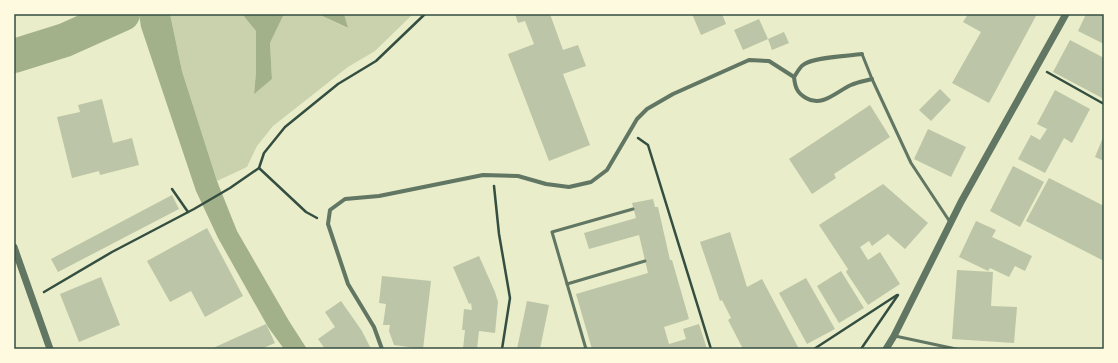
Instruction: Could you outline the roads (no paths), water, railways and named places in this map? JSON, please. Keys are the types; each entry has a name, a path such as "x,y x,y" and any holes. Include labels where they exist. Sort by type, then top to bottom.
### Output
{"street":[{"path":"886,349 996,138 1038,67 1066,14"},
{"path":"862,54 819,59 805,63 799,69 794,78 796,88 803,96 810,100 819,102 851,84 872,79"},
{"path":"382,349 374,327 348,284 328,224 330,210 345,199 379,196 483,175 518,176 546,184 569,187 591,182 607,170 638,119 647,109 673,94 749,60 769,61 794,78"},
{"path":"14,248 50,349"},
{"path":"892,349 894,336"}],"lane":[{"path":"862,54 911,163 951,223"},
{"path":"586,349 552,232 633,209"},
{"path":"566,284 645,261"},
{"path":"894,336 956,349"}],"waterway":[{"path":"14,56 65,40 123,14"}]}
